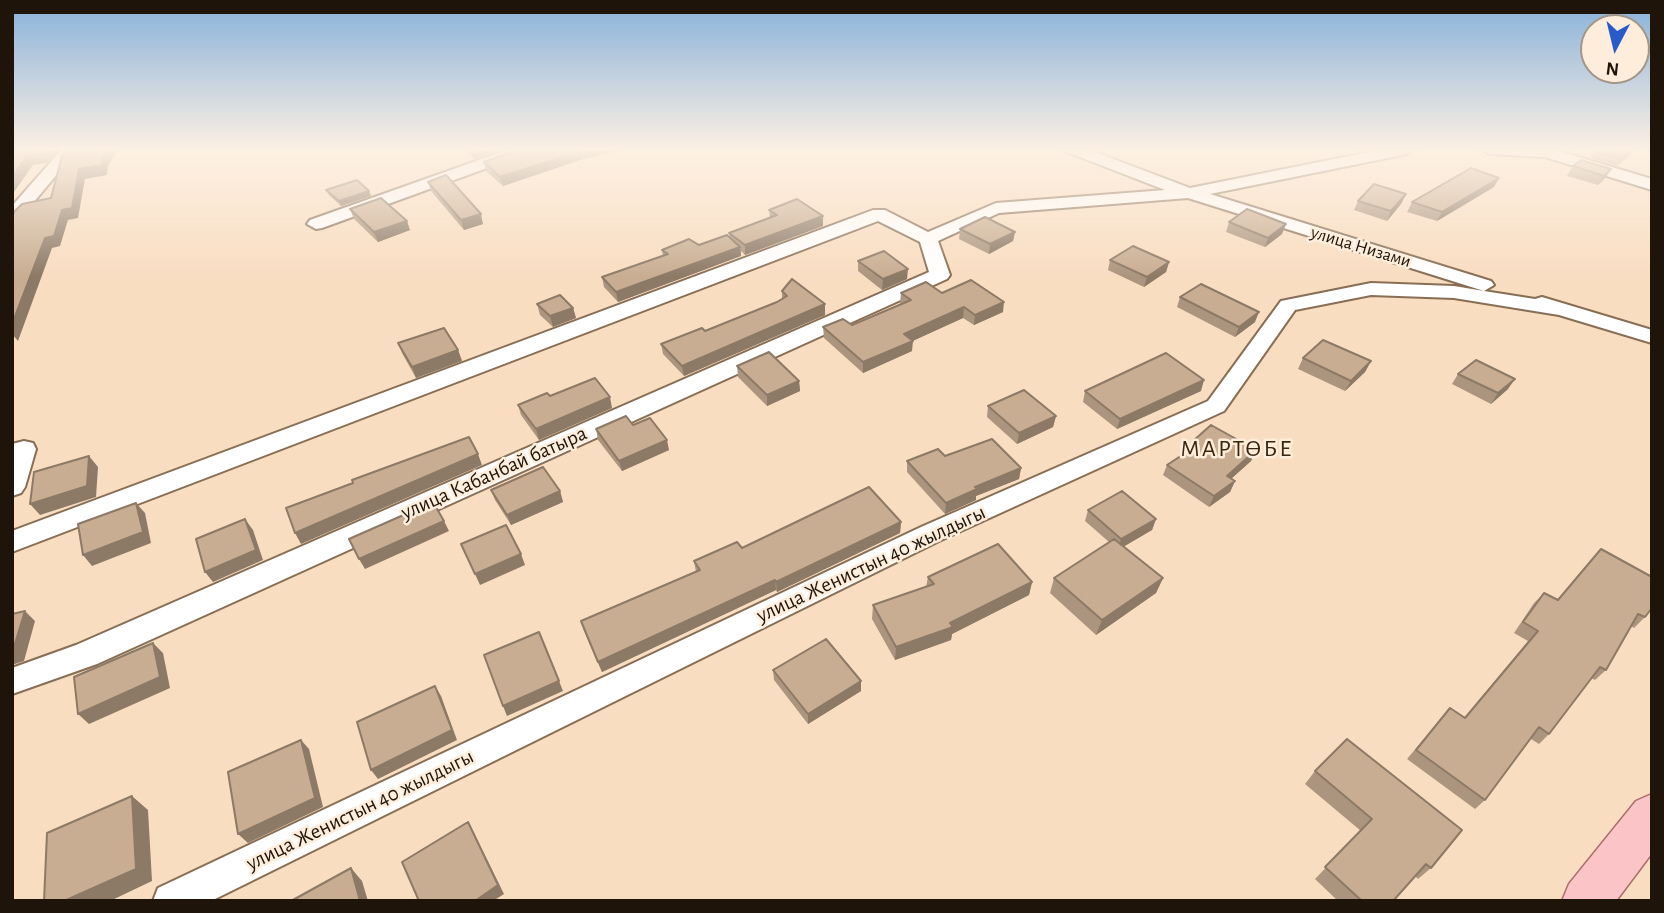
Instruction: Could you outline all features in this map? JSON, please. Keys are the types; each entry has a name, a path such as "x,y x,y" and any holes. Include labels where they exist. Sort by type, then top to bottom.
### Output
{"main road":[{"path":"1586,901 1652,816"}],"street":[{"path":"12,218 34,192"},
{"path":"316,224 406,192"},
{"name":"улица Низами","path":"1185,192 1652,337"},
{"path":"12,542 879,214 928,239 996,208 1196,192"},
{"name":"улица Кабанбай батыра","path":"12,681 86,655 940,275 928,239"},
{"name":"улица Женистын 40 жылдыгы","path":"171,901 930,534 1216,406 1288,306 1371,289 1454,292 1558,309"},
{"path":"12,452 24,449 12,487"}],"building":[{"path":"53,192 75,192 72,208 62,210 54,236 45,238 12,324 12,217 22,204 51,198"},
{"path":"328,192 367,192 339,201"},
{"path":"436,192 461,192 481,214 461,220"},
{"path":"1367,192 1406,194 1391,211 1358,201"},
{"path":"1430,192 1476,192 1442,212 1412,202"},
{"path":"381,198 407,221 374,232 350,209"},
{"path":"797,199 823,216 745,245 729,233 777,215 769,210"},
{"path":"1247,209 1286,224 1268,238 1229,222"},
{"path":"985,217 1015,232 990,244 960,229"},
{"path":"727,235 740,247 616,292 602,277 668,254 662,250 689,239 699,245"},
{"path":"1133,246 1169,262 1147,277 1110,260"},
{"path":"884,251 908,269 883,279 858,261"},
{"path":"792,279 825,304 682,366 661,344 702,328 705,331 777,302 787,296 782,291"},
{"path":"971,280 1004,302 975,315 964,307 904,334 913,341 863,362 823,327 843,319 852,325 911,300 901,293 926,282 942,293"},
{"path":"1201,284 1259,312 1239,327 1180,297"},
{"path":"560,295 573,308 550,316 537,304"},
{"path":"444,328 458,350 412,367 398,343"},
{"path":"1323,340 1371,361 1351,381 1303,358"},
{"path":"769,352 799,381 767,395 737,366"},
{"path":"1166,353 1204,380 1120,419 1085,391"},
{"path":"1476,360 1515,379 1498,393 1458,374"},
{"path":"595,378 610,397 536,429 518,405 547,393 550,396"},
{"path":"1024,390 1056,416 1019,433 988,406"},
{"path":"626,416 633,425 650,418 667,440 619,461 596,429"},
{"path":"1211,425 1256,450 1227,476 1235,481 1214,496 1167,465 1199,444 1193,441"},
{"path":"469,437 478,454 295,533 286,508 353,483 352,480"},
{"path":"992,439 1021,468 975,487 977,489 946,503 907,461 938,449 945,456"},
{"path":"89,456 87,486 30,504 34,472"},
{"path":"543,467 560,491 507,515 491,490"},
{"path":"869,487 901,522 598,662 581,621 700,570 694,561 737,542 742,548"},
{"path":"1122,491 1156,519 1121,539 1088,510"},
{"path":"433,502 444,521 359,559 349,539"},
{"path":"136,503 143,532 83,555 78,524"},
{"path":"245,519 256,550 205,572 196,539"},
{"path":"506,525 521,554 475,574 461,544"},
{"path":"1114,539 1163,578 1102,620 1054,578"},
{"path":"998,544 1032,582 950,623 953,627 896,647 873,605 934,584 928,577"},
{"path":"1601,549 1652,577 1652,608 1645,617 1638,614 1606,670 1600,667 1549,734 1539,727 1485,800 1416,750 1450,708 1465,718 1538,631 1523,622 1544,593 1558,600"},
{"path":"25,611 13,650 12,651 12,614"},
{"path":"539,632 559,681 503,706 484,655"},
{"path":"826,639 861,681 808,714 773,670"},
{"path":"153,643 160,677 78,714 74,677"},
{"path":"435,686 452,730 371,770 357,722"},
{"path":"1347,739 1462,830 1431,868 1426,864 1393,901 1362,901 1325,867 1372,819 1315,771"},
{"path":"301,740 315,798 238,834 228,772"},
{"path":"132,796 136,869 64,901 44,901 47,833"},
{"path":"468,822 498,885 475,901 419,901 402,862"},
{"path":"351,868 360,901 291,901"}],"district":[{"name":"МАРТӨБЕ","path":"1237,449"}]}
